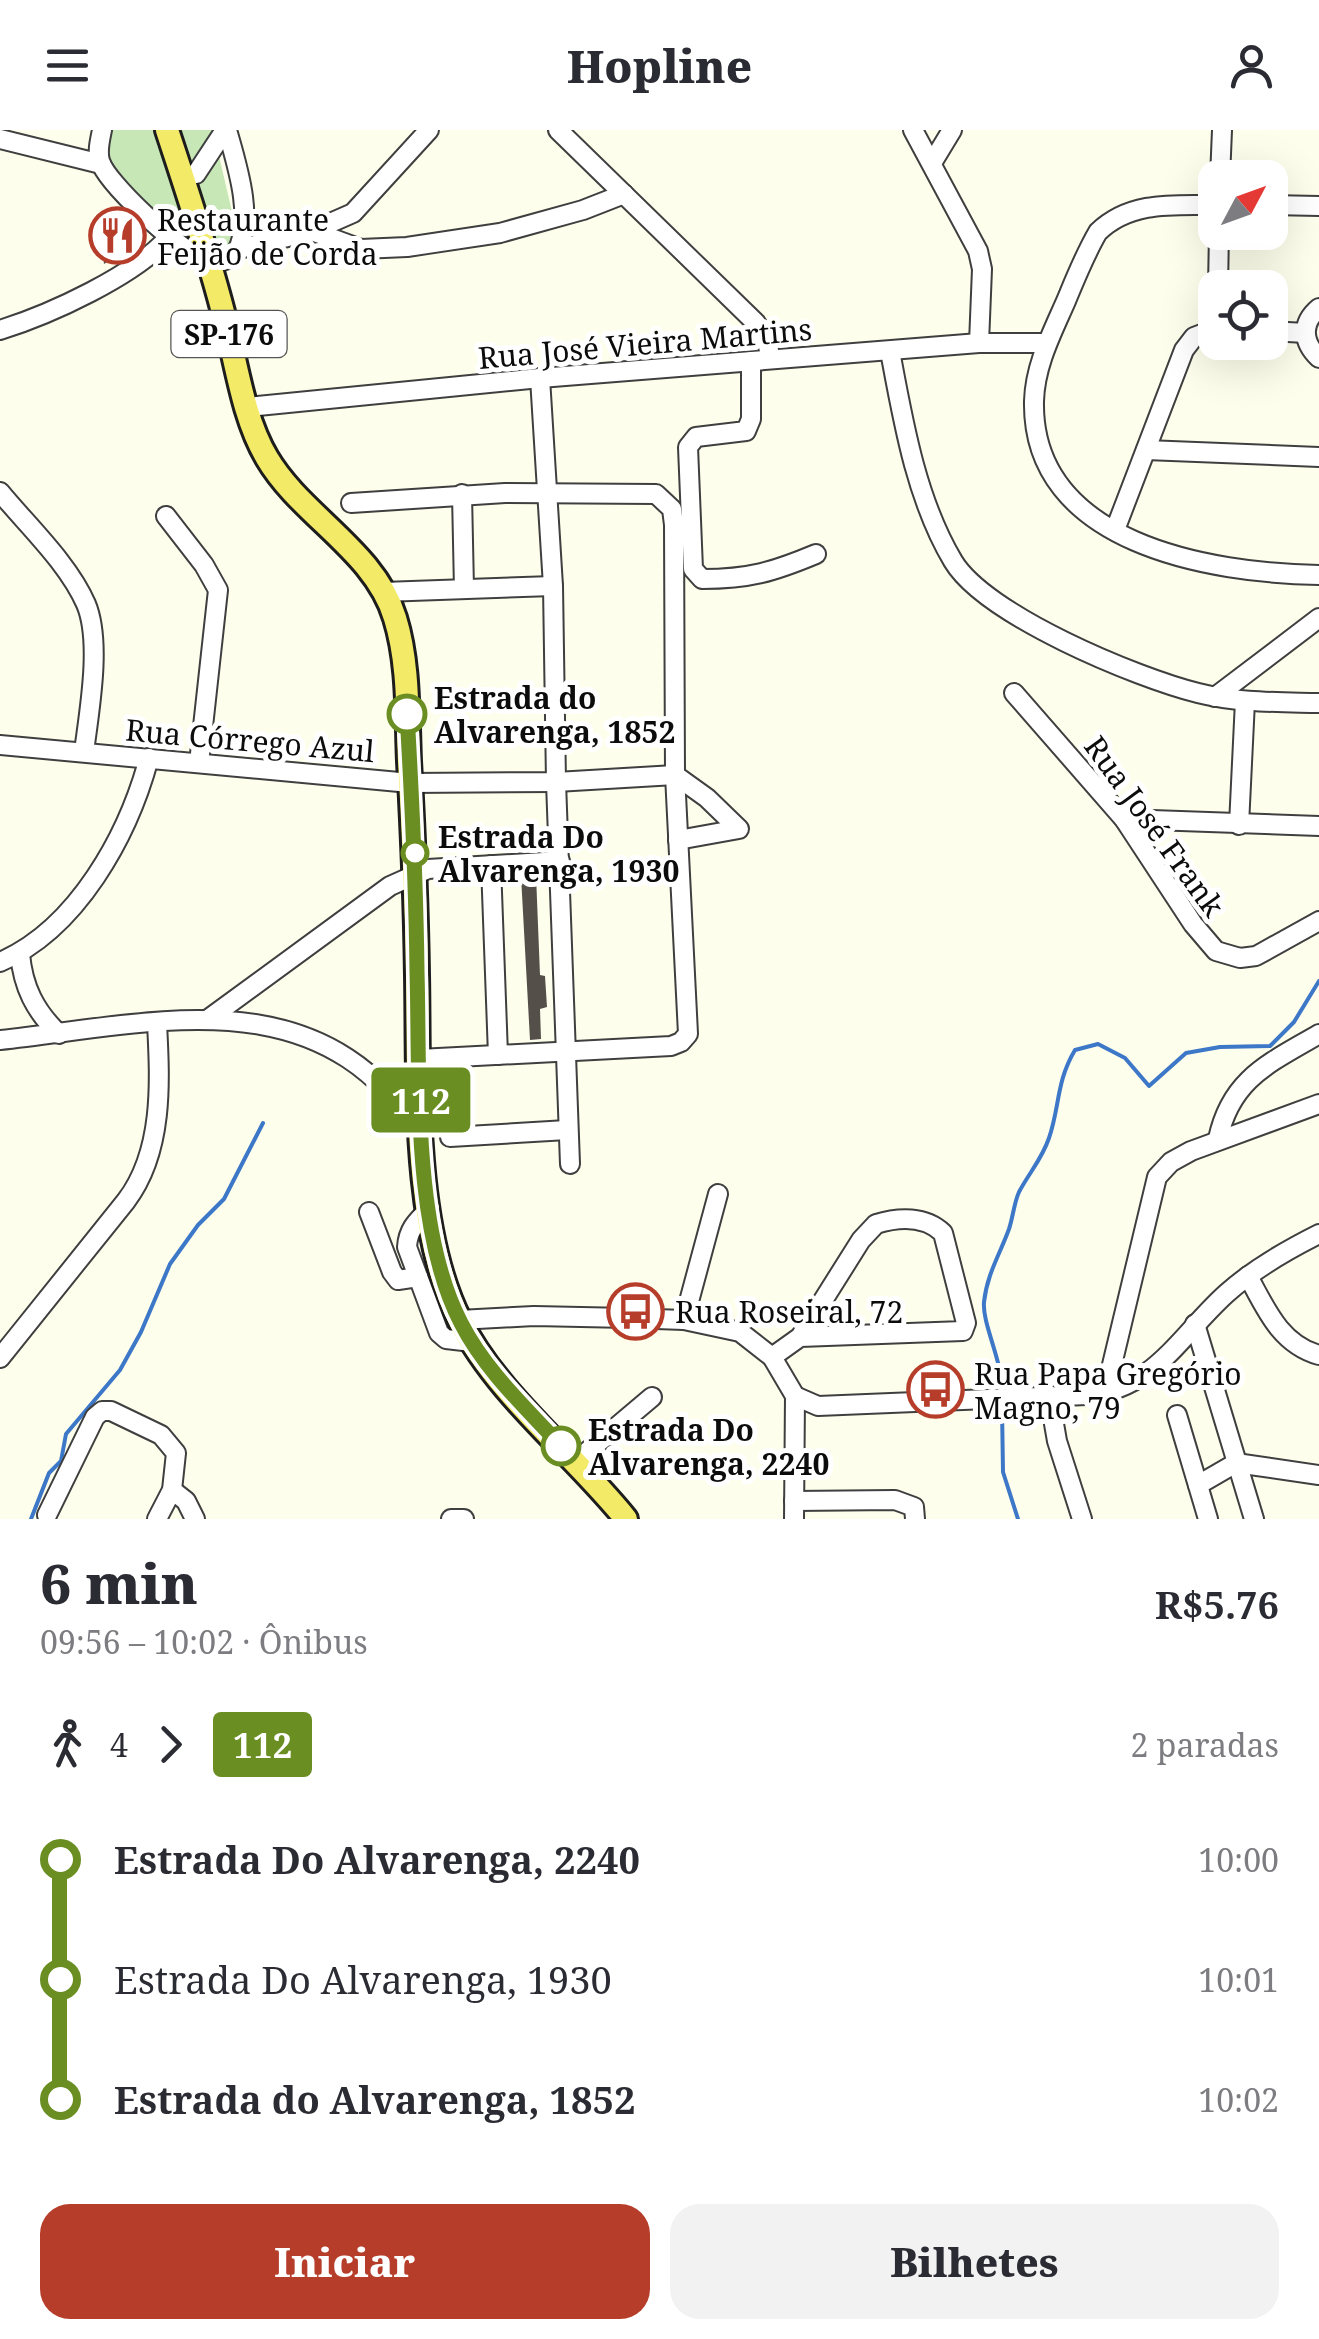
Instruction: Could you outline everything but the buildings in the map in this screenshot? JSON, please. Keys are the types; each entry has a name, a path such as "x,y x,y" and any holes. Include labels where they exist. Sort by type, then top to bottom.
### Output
{"main road":[{"name":"SP-176","path":"167,130 210,261 248,407 266,456 304,507 338,537 384,592 403,652 416,872 422,1138 439,1263 460,1320 498,1378 626,1519"}],"street":[{"path":"101,164 102,130"},
{"path":"0,138 101,164 169,237 199,258 226,261 239,248 243,237 242,196 226,130"},
{"path":"196,174 226,130"},
{"path":"239,248 312,231 353,213 429,130"},
{"path":"558,130 701,273 756,322 766,338 771,360"},
{"path":"913,130 978,251 982,269 979,344"},
{"path":"932,164 952,130"},
{"path":"1221,160 1222,130"},
{"path":"312,231 361,249 406,247 500,232 583,210 624,194"},
{"path":"1198,206 1142,208 1108,222 1090,246 1038,371 1035,426 1046,463 1062,491 1078,508 1115,530 1212,566 1319,575"},
{"path":"1288,206 1319,206"},
{"path":"1,332 113,278 169,237"},
{"path":"1319,308 1307,321 1305,334 1308,346 1319,358"},
{"path":"1288,332 1305,334"},
{"path":"1115,530 1184,350 1198,335"},
{"name":"Rua José Vieira Martins","path":"248,407 750,361 979,344 1047,343"},
{"path":"890,350 904,422 925,494 941,538 969,582 1010,613 1150,678 1215,697 1319,704"},
{"path":"750,361 751,419 746,431 696,437 688,447 694,569 702,578 742,579 774,572 816,554"},
{"path":"540,378 553,586 570,1164"},
{"path":"1146,450 1319,457"},
{"path":"0,492 85,603 91,623 92,660 84,752"},
{"path":"462,494 464,588"},
{"path":"351,503 462,494 656,494 672,509 675,775 690,1027 681,1042 670,1046 419,1059"},
{"path":"166,516 218,590 198,763"},
{"path":"384,592 553,586"},
{"path":"1215,697 1319,618"},
{"name":"Rua José Frank","path":"1014,693 1124,818 1193,924 1216,951 1240,958 1256,956 1319,922"},
{"path":"1239,825 1244,701"},
{"name":"Rua Córrego Azul","path":"0,745 410,783 556,782 675,775"},
{"path":"0,962 20,954 42,936 99,875 121,836 149,758"},
{"path":"675,775 707,798 739,829 678,840"},
{"path":"1124,818 1319,826"},
{"path":"207,1020 381,892 416,872 560,862"},
{"path":"491,865 498,1054"},
{"path":"20,954 22,972 35,1006 59,1034"},
{"path":"0,1040 156,1022 246,1021 308,1036 362,1068 392,1096 422,1138"},
{"path":"2,1351 126,1201 140,1178 158,1100 156,1022"},
{"path":"1218,1140 1228,1108 1251,1075 1319,1034"},
{"path":"392,1096 409,1105 421,1104"},
{"path":"1105,1394 1157,1177 1173,1161 1218,1140 1319,1104"},
{"path":"450,1137 567,1130"},
{"path":"684,1320 718,1194"},
{"path":"430,1208 414,1223 408,1247 439,1333 446,1339 472,1342"},
{"path":"369,1212 398,1280 418,1277"},
{"path":"772,1357 800,1337 868,1230 884,1221 906,1219 934,1224 943,1232 965,1330 800,1337"},
{"path":"795,1396 818,1406 1105,1394 1138,1382 1248,1276 1319,1234"},
{"path":"1248,1276 1287,1339 1297,1348 1319,1355"},
{"path":"460,1320 534,1316 684,1320 740,1332 772,1357 795,1396 794,1510 896,1500 914,1507 915,1519"},
{"path":"1195,1324 1254,1519"},
{"path":"1049,1395 1057,1441 1082,1519"},
{"path":"575,1462 652,1396"},
{"path":"47,1515 91,1424 102,1411 111,1411 161,1435 176,1453 172,1490 156,1519"},
{"path":"1177,1414 1208,1519"},
{"path":"1198,1485 1236,1463 1319,1474"},
{"path":"172,1490 186,1501 195,1519"},
{"path":"451,1519 464,1519"}],"green space":[{"path":"113,130 213,130 236,229 235,243 219,250 202,248 165,226 106,165"}],"waterway":[{"path":"1002,1392 984,1311 986,1292 1019,1192 1049,1138 1064,1073 1075,1050 1098,1044 1125,1058 1149,1086 1186,1053 1220,1047 1270,1046 1294,1022 1319,981"},
{"path":"31,1519 49,1473 61,1461 66,1434 120,1370 170,1264 198,1225 224,1199 263,1123"},
{"path":"1002,1407 1003,1472 1018,1519"}],"bus line":[{"name":"112","path":"407,714 416,872 422,1138 439,1263 446,1289 472,1342 498,1378 561,1446"}],"place":[{"name":"Restaurante Feijão de Corda","path":"118,236"},
{"name":"Estrada do Alvarenga, 1852","path":"407,714"},
{"name":"Estrada Do Alvarenga, 1930","path":"415,853"},
{"name":"Rua Roseiral, 72","path":"636,1311"},
{"name":"Rua Papa Gregório Magno, 79","path":"935,1390"},
{"name":"Estrada Do Alvarenga, 2240","path":"561,1446"}]}
